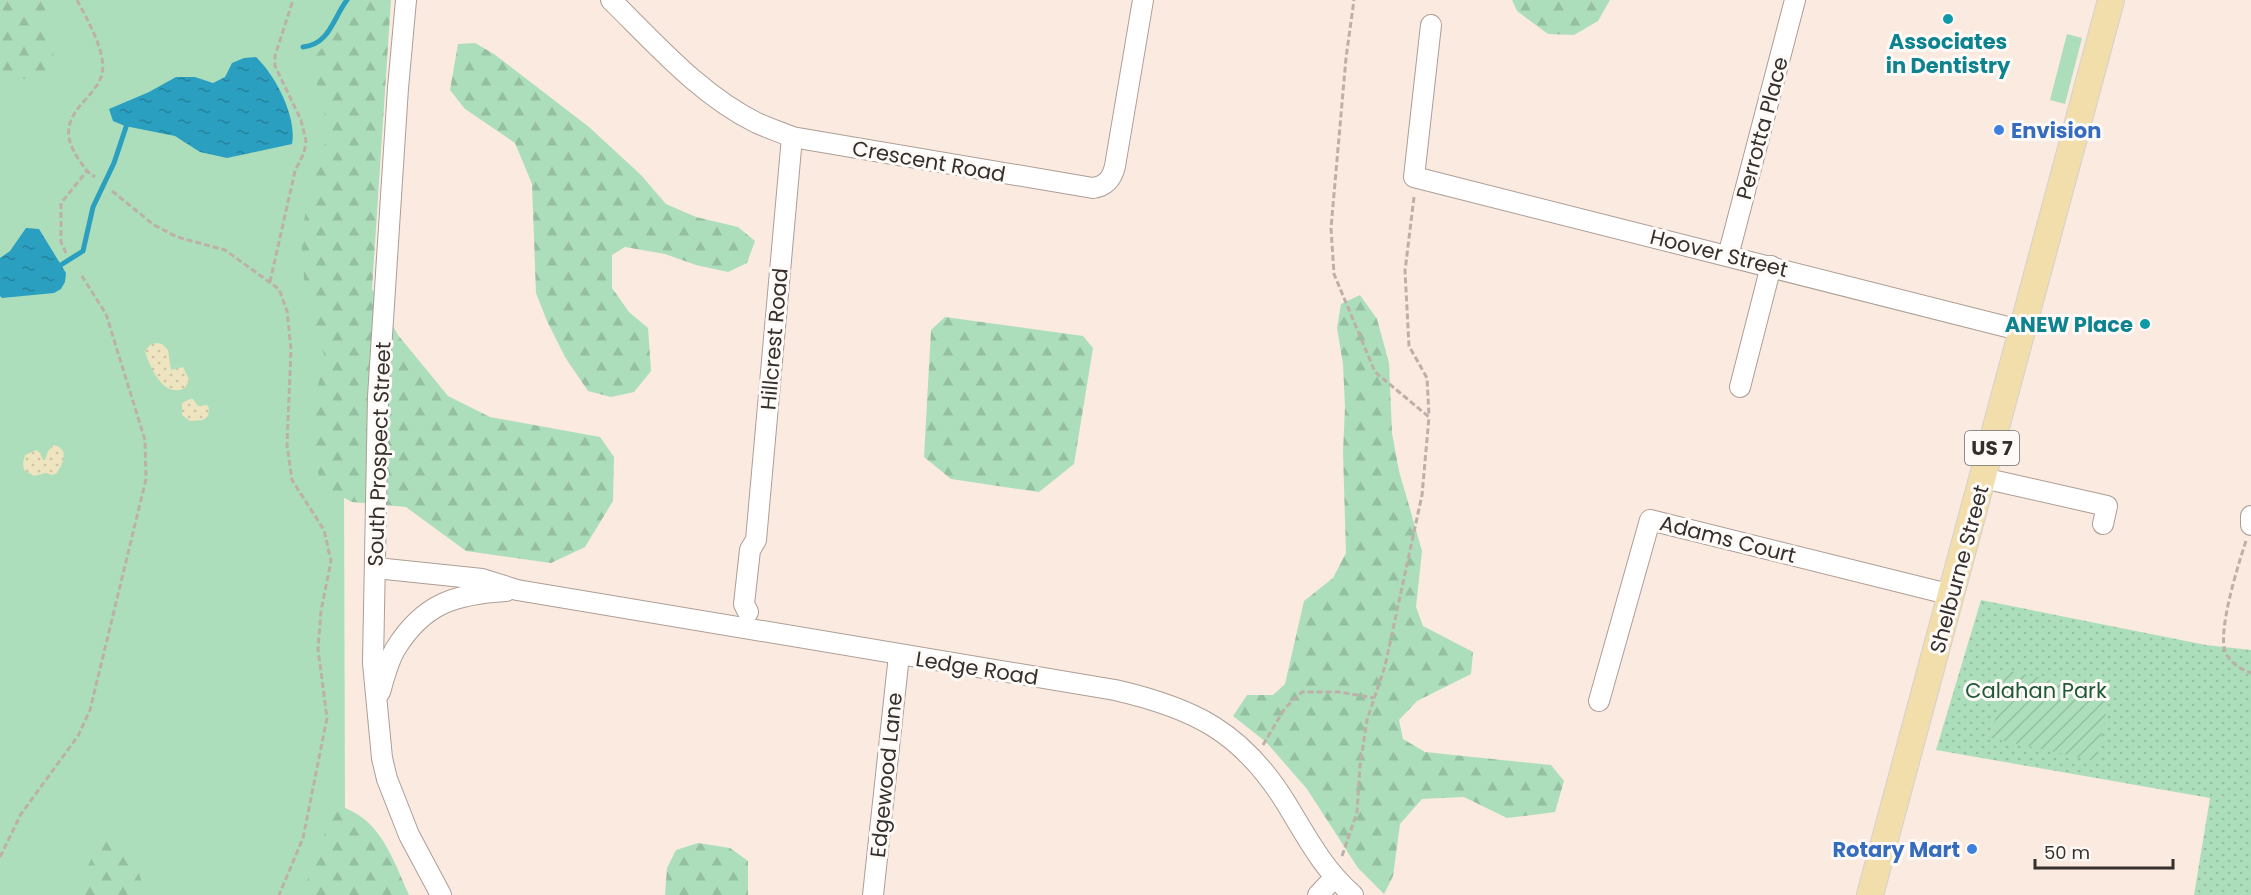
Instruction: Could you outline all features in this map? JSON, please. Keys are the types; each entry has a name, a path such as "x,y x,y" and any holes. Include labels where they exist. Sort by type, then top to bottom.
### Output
{"main road":[{"name":"Shelburne Street","path":"1870,895 2111,0"}],"street":[{"name":"South Prospect Street","path":"406,0 378,397 374,663 382,758 387,779 405,826 441,895"},
{"name":"Crescent Road","path":"611,0 680,67 711,92 757,123 792,137 1083,187 1101,187 1113,175 1143,0"},
{"name":"Perrotta Place","path":"1728,256 1795,0"},
{"path":"1414,177 1431,25"},
{"name":"Hillcrest Road","path":"747,620 755,606 762,551 756,540 792,137"},
{"name":"Hoover Street","path":"1414,177 2023,331"},
{"path":"1740,387 1771,266"},
{"path":"1983,478 2107,506 2103,524"},
{"path":"2251,516 2251,525"},
{"name":"Adams Court","path":"1599,700 1650,520 1952,595"},
{"name":"Ledge Road","path":"376,568 482,579 516,590 747,620 899,655 1115,690 1173,705 1209,723 1254,760 1275,786 1310,844 1334,878 1353,895"},
{"name":"Ledge Road","path":"378,697 395,649 419,618 448,600 482,593 516,590"},
{"name":"Edgewood Lane","path":"873,895 899,655"},
{"path":"1318,895 1334,878"}],"path":[{"path":"77,0 89,23 102,58 102,75 69,122 71,150 87,171 95,177"},
{"path":"270,282 295,171 304,153 306,141 301,120 275,66 275,56 293,0"},
{"path":"1354,0 1346,58 1331,228 1334,274 1375,372 1429,417"},
{"path":"66,253 61,242 61,203 87,171"},
{"path":"1334,878 1357,812 1360,766 1368,720 1385,666 1422,495 1429,417 1427,378 1409,346 1405,271 1413,217 1414,177"},
{"path":"112,191 154,225 177,237 225,250 279,289 287,311 291,349 287,445 292,480 324,530 331,561 321,611 318,649 327,718 303,838 279,895"},
{"path":"0,856 21,814 78,736 90,710 146,479 145,440 106,314 80,273"},
{"path":"2251,525 2231,587 2225,627 2225,652 2239,669 2251,673"},
{"path":"1254,760 1285,708 1302,692 1339,692 1374,698"}],"green space":[{"path":"0,0 368,0 344,490 345,809 319,895 0,895"},
{"path":"0,0 49,0 54,46 52,72 32,81 0,72"},
{"path":"349,0 391,0 372,289 398,335 448,396 490,417 600,437 614,457 613,501 585,547 551,563 466,551 406,507 352,502 321,486 312,445 316,390 326,361 305,293 301,237 310,189 327,137 324,109 314,75 316,56 337,27"},
{"path":"1512,0 1610,0 1598,21 1574,35 1548,34 1517,11"},
{"path":"2067,34 2082,38 2065,104 2050,100"},
{"path":"475,43 494,54 589,127 641,175 666,204 696,217 738,227 755,241 747,263 728,272 696,265 665,254 625,247 612,255 612,288 629,312 648,328 651,371 634,392 611,397 588,391 565,357 547,321 536,293 532,184 515,143 465,109 450,90 458,44"},
{"path":"1360,295 1377,319 1389,363 1392,433 1399,471 1422,551 1416,607 1423,626 1473,652 1471,674 1417,701 1399,720 1403,739 1425,752 1551,765 1564,781 1555,812 1507,818 1464,797 1422,799 1400,824 1393,876 1384,894 1358,868 1307,789 1266,742 1233,716 1247,695 1273,695 1285,684 1304,601 1333,578 1346,553 1343,452 1345,407 1343,364 1337,328 1341,304"},
{"path":"945,317 1083,336 1093,348 1074,464 1039,492 951,479 924,457 931,330"},
{"name":"Calahan Park","path":"1981,600 2206,645 2251,650 2251,895 2194,895 2210,798 1936,750"},
{"path":"2006,670 2110,693 2096,761 1991,738"},
{"path":"345,808 358,814 378,833 409,895 302,895 332,813"},
{"path":"112,835 127,842 147,895 74,895 99,843"},
{"path":"698,843 730,848 748,861 748,895 665,895 667,868 676,850"}],"sand":[{"path":"162,344 168,350 171,370 183,367 189,380 185,388 177,390 164,386 154,373 145,351 150,345"},
{"path":"193,399 198,406 207,405 208,416 203,420 190,421 182,415 182,403"},
{"path":"54,445 64,453 57,473 34,476 24,470 25,455 36,450 45,460 48,451"}],"water":[{"path":"256,57 271,75 288,110 293,133 292,144 227,158 200,152 175,136 125,126 113,121 109,109 149,92 176,77 195,77 213,83 225,77 232,63 244,58"},
{"path":"26,228 39,229 66,273 65,282 61,289 54,293 2,298 0,296 0,258 10,251"}],"waterway":[{"path":"303,47 312,45 325,36 347,0"},
{"path":"56,268 83,251 93,207 114,163 128,121"}],"place":[{"name":"Associates in Dentistry","path":"1948,19"},
{"name":"Envision","path":"1999,130"},
{"name":"ANEW Place","path":"2145,324"},
{"name":"Rotary Mart","path":"1972,849"}]}
